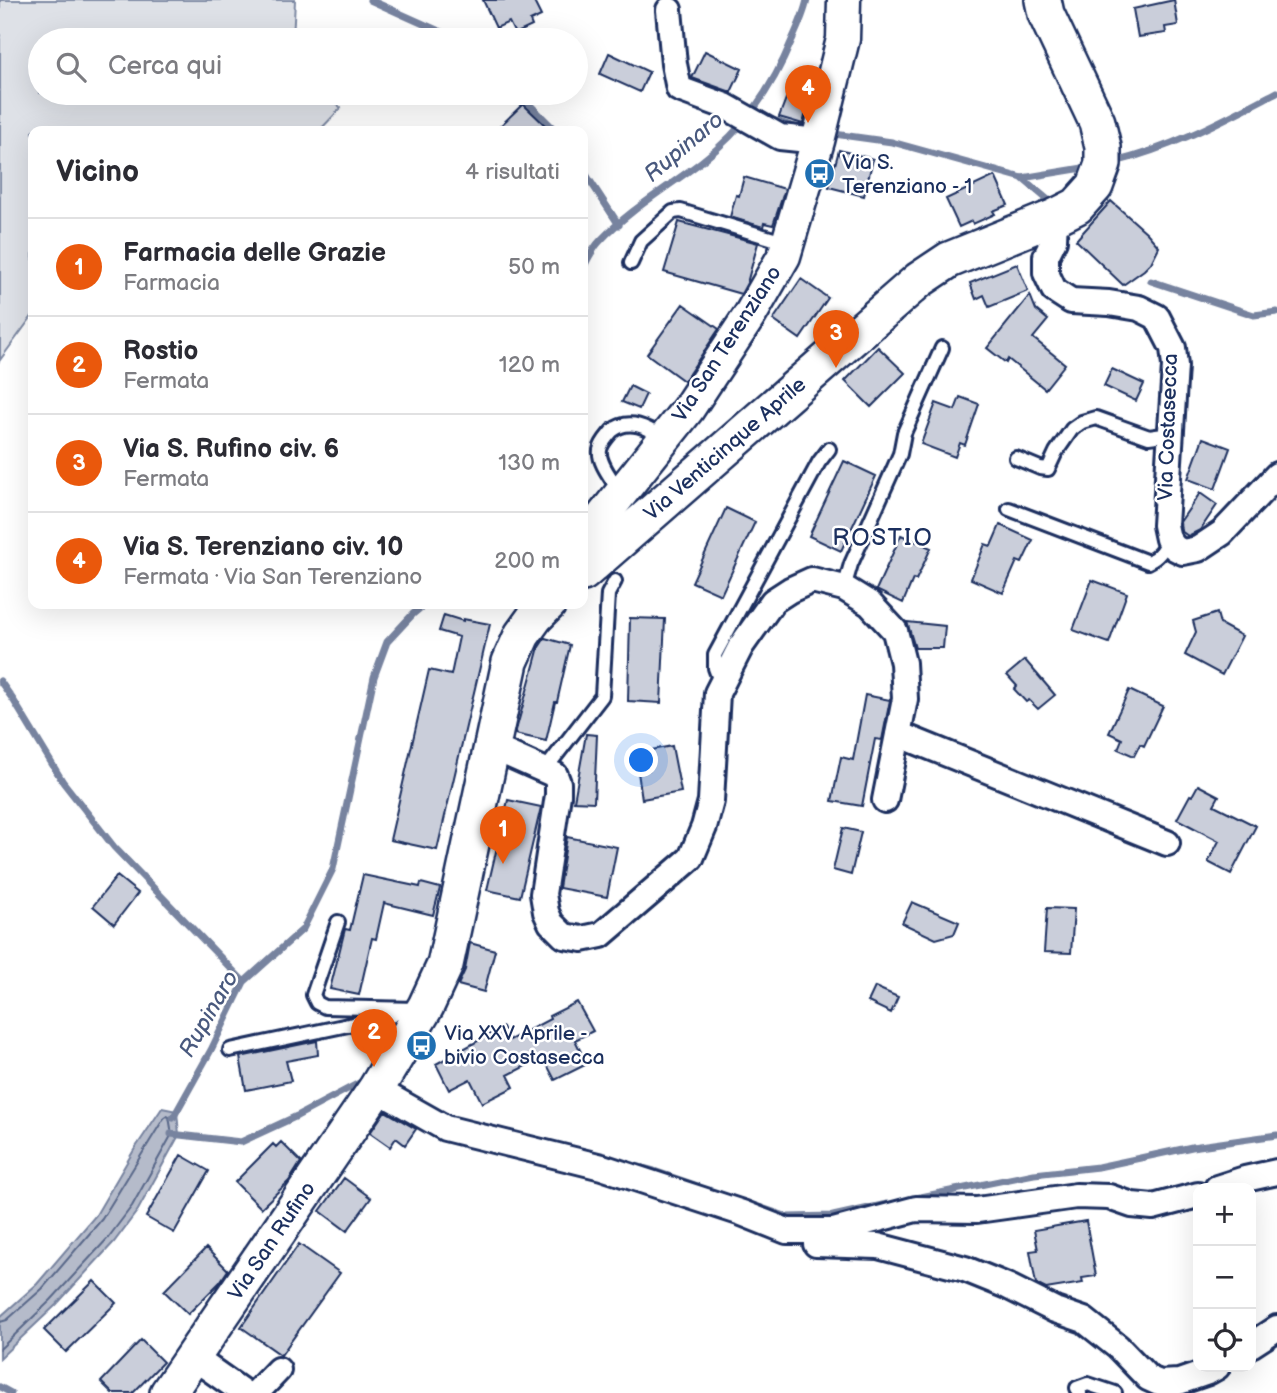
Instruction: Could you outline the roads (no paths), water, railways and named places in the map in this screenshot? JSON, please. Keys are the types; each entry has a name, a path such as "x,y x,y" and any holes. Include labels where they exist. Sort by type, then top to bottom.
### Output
{"main road":[{"name":"Via Venticinque Aprile","path":"599,577 919,280 949,260 1077,206 1095,186 1103,164 1103,147 1097,122 1046,14 1043,0"},
{"path":"376,1089 414,1009 445,965 510,662 536,609"},
{"name":"Via San Rufino","path":"168,1393 376,1089"}],"street":[{"name":"Via San Terenziano","path":"588,533 688,409 750,315 784,256 818,141 843,39 844,0"},
{"path":"669,10 679,89 725,106 780,137 818,141"},
{"name":"Via Costasecca","path":"1055,217 1054,240 1046,256 1046,273 1054,289 1071,301 1139,308 1157,317 1173,348 1175,366 1165,525 1168,540"},
{"path":"1168,540 1183,552 1198,549 1222,533 1277,475"},
{"path":"492,747 555,775 558,795 543,894 546,912 551,923 564,936 582,939 601,936 691,858 711,801 717,693 741,646 773,601 812,580 844,588 870,604 895,631 903,663 905,699 885,800"},
{"path":"898,734 1167,843"},
{"path":"376,1089 445,1128 602,1167 742,1213 787,1231 804,1243 878,1245 965,1269 1084,1321 1118,1347 1148,1378 1152,1388 1208,1372"},
{"path":"1233,1183 1277,1172"},
{"path":"787,1231 833,1231 916,1209 977,1210 1076,1196 1109,1197 1132,1205 1153,1207 1193,1196"},
{"path":"1256,1342 1277,1328"},
{"path":"193,1357 244,1393"},
{"path":"256,1393 278,1370"}],"lane":[{"path":"631,263 640,241 673,212 681,211 788,243"},
{"path":"844,588 851,564 900,454 904,433 942,348"},
{"path":"1016,458 1048,469 1072,429 1082,422 1096,418 1149,437 1171,435"},
{"path":"621,494 603,464 600,451 607,436 617,427 630,423 647,428 664,438"},
{"path":"722,684 715,668 715,655 819,461 829,449"},
{"path":"1009,509 1148,562 1162,552 1168,540"},
{"path":"544,771 602,696 608,594 599,577"},
{"path":"338,922 313,995 317,1003 325,1007 414,1009"},
{"path":"230,1051 414,1009"},
{"path":"1080,1393 1077,1388 1088,1384 1115,1393"}],"water":[{"path":"162,1108 177,1111 179,1135 138,1210 114,1242 56,1305 0,1358 0,1317 37,1284 96,1215"}],"waterway":[{"path":"370,0 432,28"},
{"name":"Rupinaro","path":"588,259 611,230 701,162 730,136 755,108 784,59 807,0"},
{"path":"1114,162 1177,141 1277,92"},
{"path":"530,105 551,126"},
{"path":"773,120 798,128"},
{"path":"827,133 892,142 1022,178 1089,167"},
{"path":"588,178 619,225"},
{"path":"1022,178 1054,205"},
{"path":"1151,281 1254,315 1277,312"},
{"name":"Rupinaro","path":"173,1118 211,1050 244,982 303,929 333,869 374,677 387,642 419,609"},
{"path":"0,681 63,782 114,847 244,982"},
{"path":"171,1134 241,1142 359,1083"},
{"path":"916,1198 1034,1174 1098,1167 1192,1147 1277,1135"},
{"path":"639,1167 698,1186"},
{"path":"759,1207 788,1217 833,1216 887,1204"},
{"path":"0,1387 11,1393"}],"place":[{"name":"Via S. Terenziano civ. 10","path":"808,123"},
{"name":"Via S. Terenziano - 1","path":"819,174"},
{"name":"Via S. Rufino civ. 6","path":"836,368"},
{"name":"Farmacia delle Grazie","path":"503,864"},
{"name":"Via XXV Aprile - bivio Costasecca","path":"421,1045"},
{"name":"Rostio","path":"374,1067"}],"district":[{"name":"ROSTIO","path":"883,537"}]}
